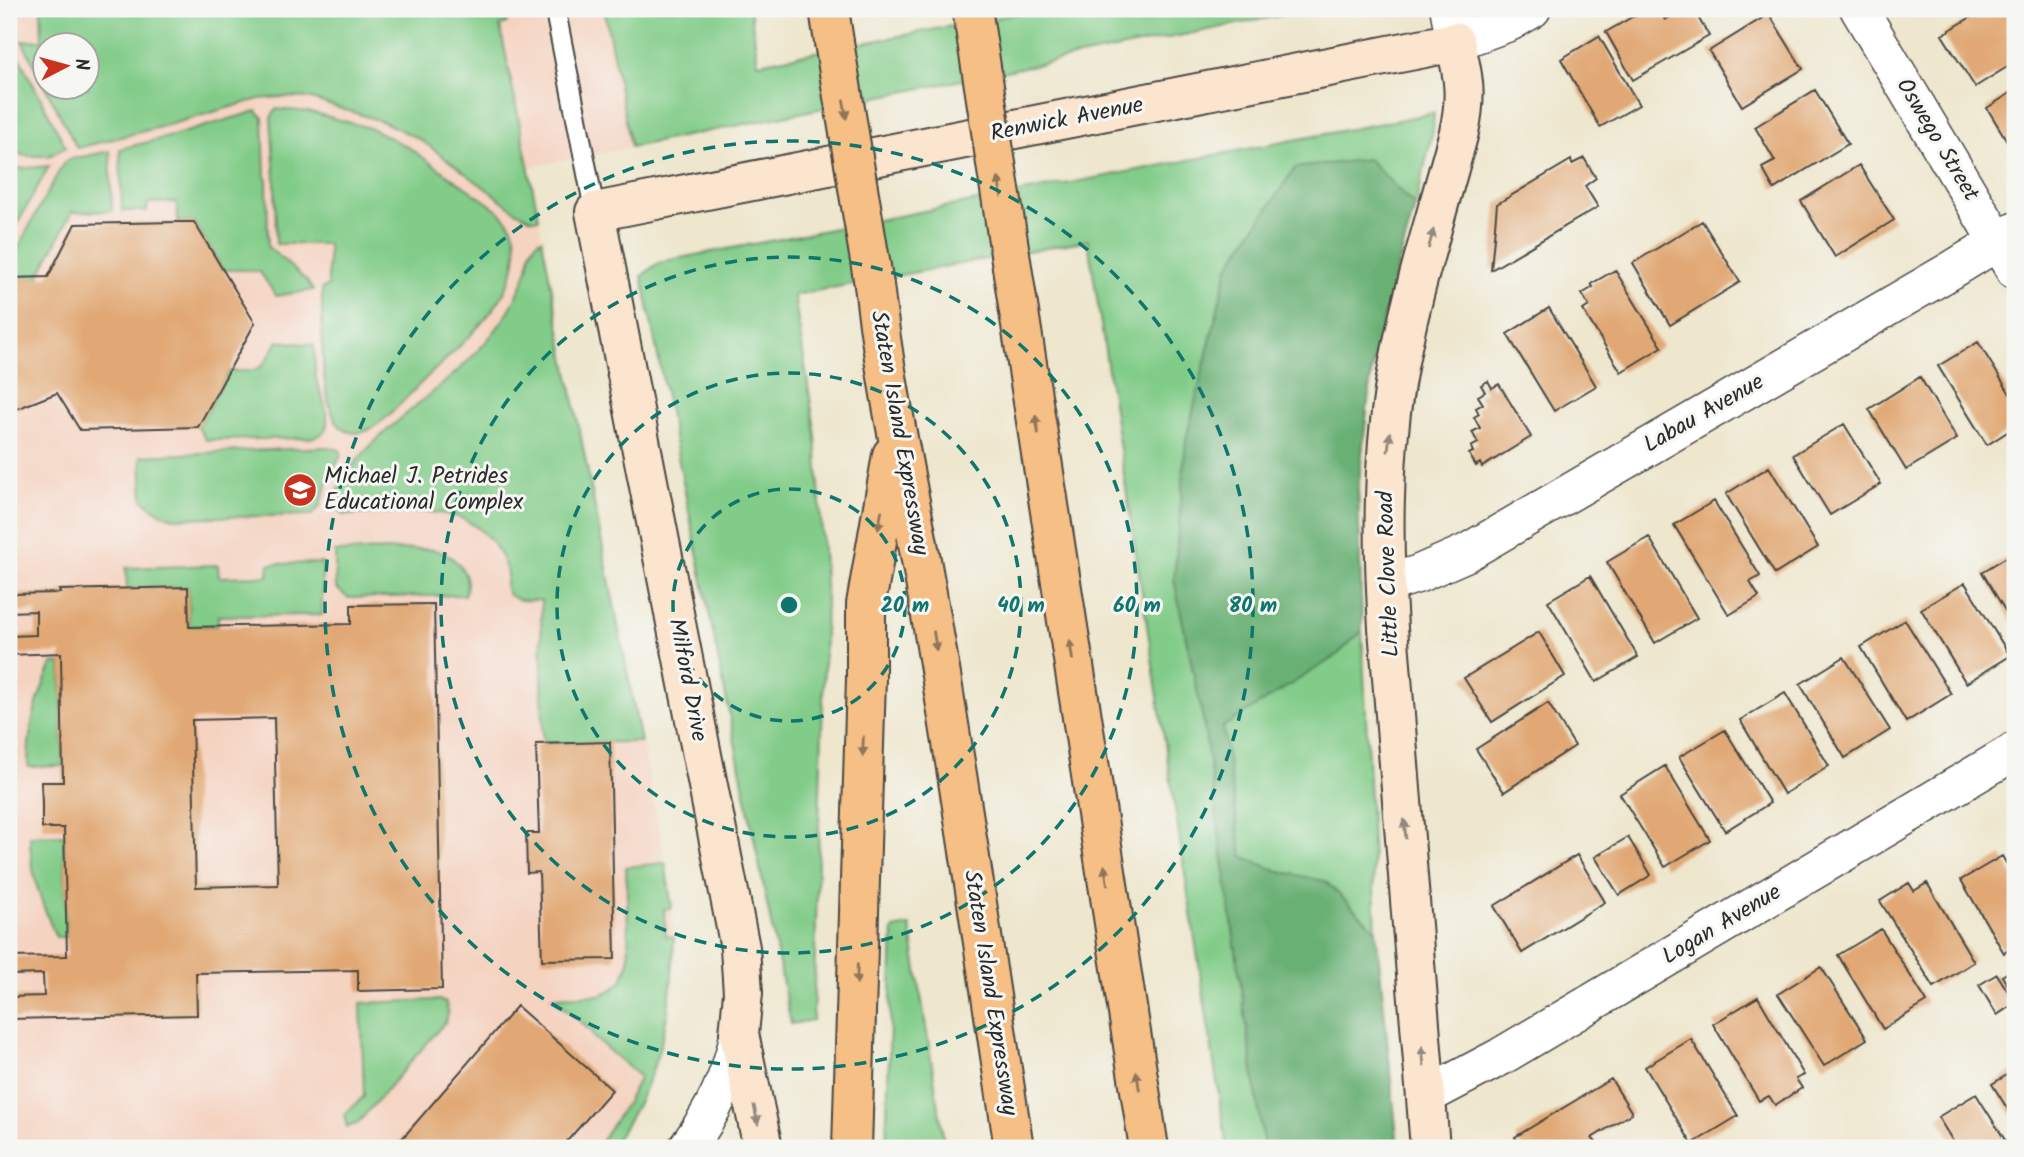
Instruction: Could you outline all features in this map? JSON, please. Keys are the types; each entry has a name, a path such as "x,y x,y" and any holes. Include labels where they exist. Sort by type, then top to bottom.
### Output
{"highway":[{"path":"973,12 1149,1148"},
{"name":"Staten Island Expressway","path":"831,25 874,285 879,331 930,613 1014,1148"},
{"path":"852,1148 866,604 897,429"}],"street":[{"name":"Renwick Avenue","path":"595,212 1452,25 1502,25 1532,9"},
{"name":"Oswego Street","path":"1859,9 2009,248"},
{"name":"Little Clove Road","path":"1430,1148 1386,584 1385,489 1396,382 1413,304 1465,106 1464,80 1452,25"},
{"name":"Milford Drive","path":"595,212 740,948 743,993 739,1034 763,1148"},
{"name":"Labau Avenue","path":"1386,584 1418,575 1466,553 2009,248"},
{"name":"Logan Avenue","path":"1426,1096 1512,1050 2015,751"},
{"path":"687,1148 721,1095 734,1061 739,1034"}],"lane":[{"path":"555,9 595,212"}],"shaded area":[{"name":"Michael J. Petrides Educational Complex","path":"9,9 604,9 631,147 528,167 661,839 672,908 673,976 665,1035 645,1090 610,1148 9,1148"}],"green space":[{"path":"41,9 504,9 507,23 500,26 539,219 532,219 517,212 421,140 384,122 308,98 259,99 77,148 53,102 102,102 102,32 42,32"},
{"path":"604,9 750,9 758,63 1041,9 1312,9 631,147"},
{"path":"10,40 32,82 32,102 42,102 66,147 49,156 27,156 9,152"},
{"path":"32,40 32,61 22,41"},
{"path":"276,109 311,112 373,129 408,147 498,210 509,222 516,240 513,271 494,308 390,414 362,432 351,432 342,428 328,401 323,362 322,288 328,287 328,244 276,244 271,118"},
{"path":"257,111 263,118 268,247 306,280 313,290 276,296 260,272 223,270 194,222 178,222 177,202 148,203 147,211 122,211 120,149"},
{"path":"1434,113 1433,131 1415,206 1371,374 1358,489 1376,930 1398,1148 1227,1148 1088,240 794,295 816,436 826,601 813,1020 791,1024 642,276 657,264 670,260"},
{"path":"110,151 112,211 72,212 38,278 9,278 9,264 63,164 67,160"},
{"path":"1368,159 1415,206 1371,374 1358,489 1362,631 1336,656 1223,727 1242,856 1277,871 1325,881 1376,930 1398,1148 1264,1148 1203,719 1174,580 1186,440 1228,267 1295,168"},
{"path":"49,166 9,239 9,173 17,169"},
{"path":"542,239 641,742 543,743 541,600 520,600 508,594 507,573 502,560 490,540 477,527 455,516 441,513 344,515 334,505 339,487 365,452 461,367 495,330 521,288 532,248"},
{"path":"278,341 314,345 316,378 326,408 325,431 319,436 309,438 206,440 198,427 229,371 249,371 260,367"},
{"path":"327,447 340,450 341,455 320,506 312,515 173,518 160,513 143,500 141,456"},
{"path":"421,549 438,551 457,562 467,581 464,595 348,598 336,588 335,552"},
{"path":"322,563 322,615 218,616 218,626 189,627 188,587 127,589 126,568 218,565 219,577 268,576 269,564"},
{"path":"61,663 63,766 28,767 31,726 37,702 52,664"},
{"path":"64,835 67,937 56,937 37,888 30,836"},
{"path":"665,863 672,908 664,909 666,936 674,937 670,995 660,1048 627,1123 610,1148 597,1148 640,1077 552,997 601,995 622,981 629,961 626,867"},
{"path":"910,926 945,1148 886,1148 893,929"},
{"path":"439,1000 446,1003 446,1021 357,1124 347,1127 344,1115 364,1096 361,1003"}],"building":[{"path":"1646,9 1658,9 1665,20 1684,9 1693,9 1709,36 1633,80 1606,32"},
{"path":"1984,9 2010,9 2015,17 2015,62 1975,87 1942,35"},
{"path":"1769,14 1803,69 1742,106 1709,51"},
{"path":"1599,36 1639,105 1600,127 1561,59"},
{"path":"1815,90 1848,144 1774,189 1762,168 1775,161 1755,127"},
{"path":"2015,90 2015,154 1987,108"},
{"path":"1584,158 1596,178 1585,186 1598,207 1491,270 1497,204 1571,160 1572,164"},
{"path":"1859,165 1894,220 1835,257 1801,201"},
{"path":"1702,221 1740,282 1670,325 1633,263"},
{"path":"194,222 255,323 198,427 80,430 57,393 9,412 9,278 48,277 75,224"},
{"path":"1615,270 1662,347 1621,372 1583,310 1589,306 1582,294 1593,287 1591,284"},
{"path":"1549,308 1596,386 1554,411 1507,334"},
{"path":"1978,342 2015,402 2015,427 1987,445 1938,366"},
{"path":"1920,377 1957,439 1906,470 1869,409"},
{"path":"1488,381 1492,388 1499,384 1531,437 1482,467 1480,463 1476,466 1469,454 1473,452 1471,447 1478,443 1472,432 1480,428 1474,417 1479,414 1476,408 1483,404 1478,396 1485,392 1481,385"},
{"path":"1844,424 1881,484 1830,515 1793,455"},
{"path":"1769,467 1818,547 1775,574 1726,494"},
{"path":"1714,501 1760,576 1750,582 1759,597 1729,615 1674,525"},
{"path":"1649,537 1697,618 1655,643 1607,562"},
{"path":"2015,552 2015,627 1982,572"},
{"path":"1590,576 1638,657 1596,682 1548,601"},
{"path":"1965,583 2010,656 1966,683 1921,609"},
{"path":"188,587 189,627 351,624 351,605 434,604 442,989 358,991 358,970 196,973 197,1015 9,1019 9,997 44,996 43,974 9,975 9,957 67,956 64,828 42,828 41,782 63,782 61,653 9,655 9,636 36,635 36,611 9,612 9,594 60,593 59,590","holes":["274,718 278,885 196,887 192,720"]},
{"path":"1905,620 1951,694 1906,722 1861,647"},
{"path":"1539,632 1565,676 1492,722 1464,678"},
{"path":"1844,657 1890,730 1845,758 1800,684"},
{"path":"1785,693 1829,766 1784,794 1740,720"},
{"path":"1548,703 1575,746 1504,792 1476,749"},
{"path":"1725,730 1770,803 1725,831 1679,757"},
{"path":"610,742 615,959 542,960 539,872 527,873 526,833 539,833 536,744"},
{"path":"1665,766 1710,840 1665,867 1620,794"},
{"path":"1628,837 1651,875 1619,895 1595,857"},
{"path":"1577,855 1605,902 1522,953 1494,906"},
{"path":"2002,856 2015,878 2015,946 2004,953 1961,880"},
{"path":"1909,883 1914,891 1927,883 1974,962 1934,987 1880,901"},
{"path":"1881,929 1927,1002 1883,1029 1838,955"},
{"path":"1821,967 1867,1039 1824,1066 1778,994"},
{"path":"2015,968 2015,997 2002,976"},
{"path":"1997,974 2015,1003 1997,1015 1979,985"},
{"path":"1758,997 1804,1075 1796,1079 1802,1088 1775,1105 1769,1096 1759,1101 1713,1024"},
{"path":"517,1006 612,1090 561,1148 394,1148"},
{"path":"1691,1039 1738,1116 1692,1144 1645,1067"},
{"path":"2015,1070 2015,1121 1992,1084"},
{"path":"1611,1079 1632,1113 1592,1138 1601,1148 1522,1148 1515,1137"},
{"path":"1976,1094 2010,1148 1957,1148 1938,1117"}],"place":[{"name":"Michael J. Petrides Educational Complex","path":"300,490"}]}
